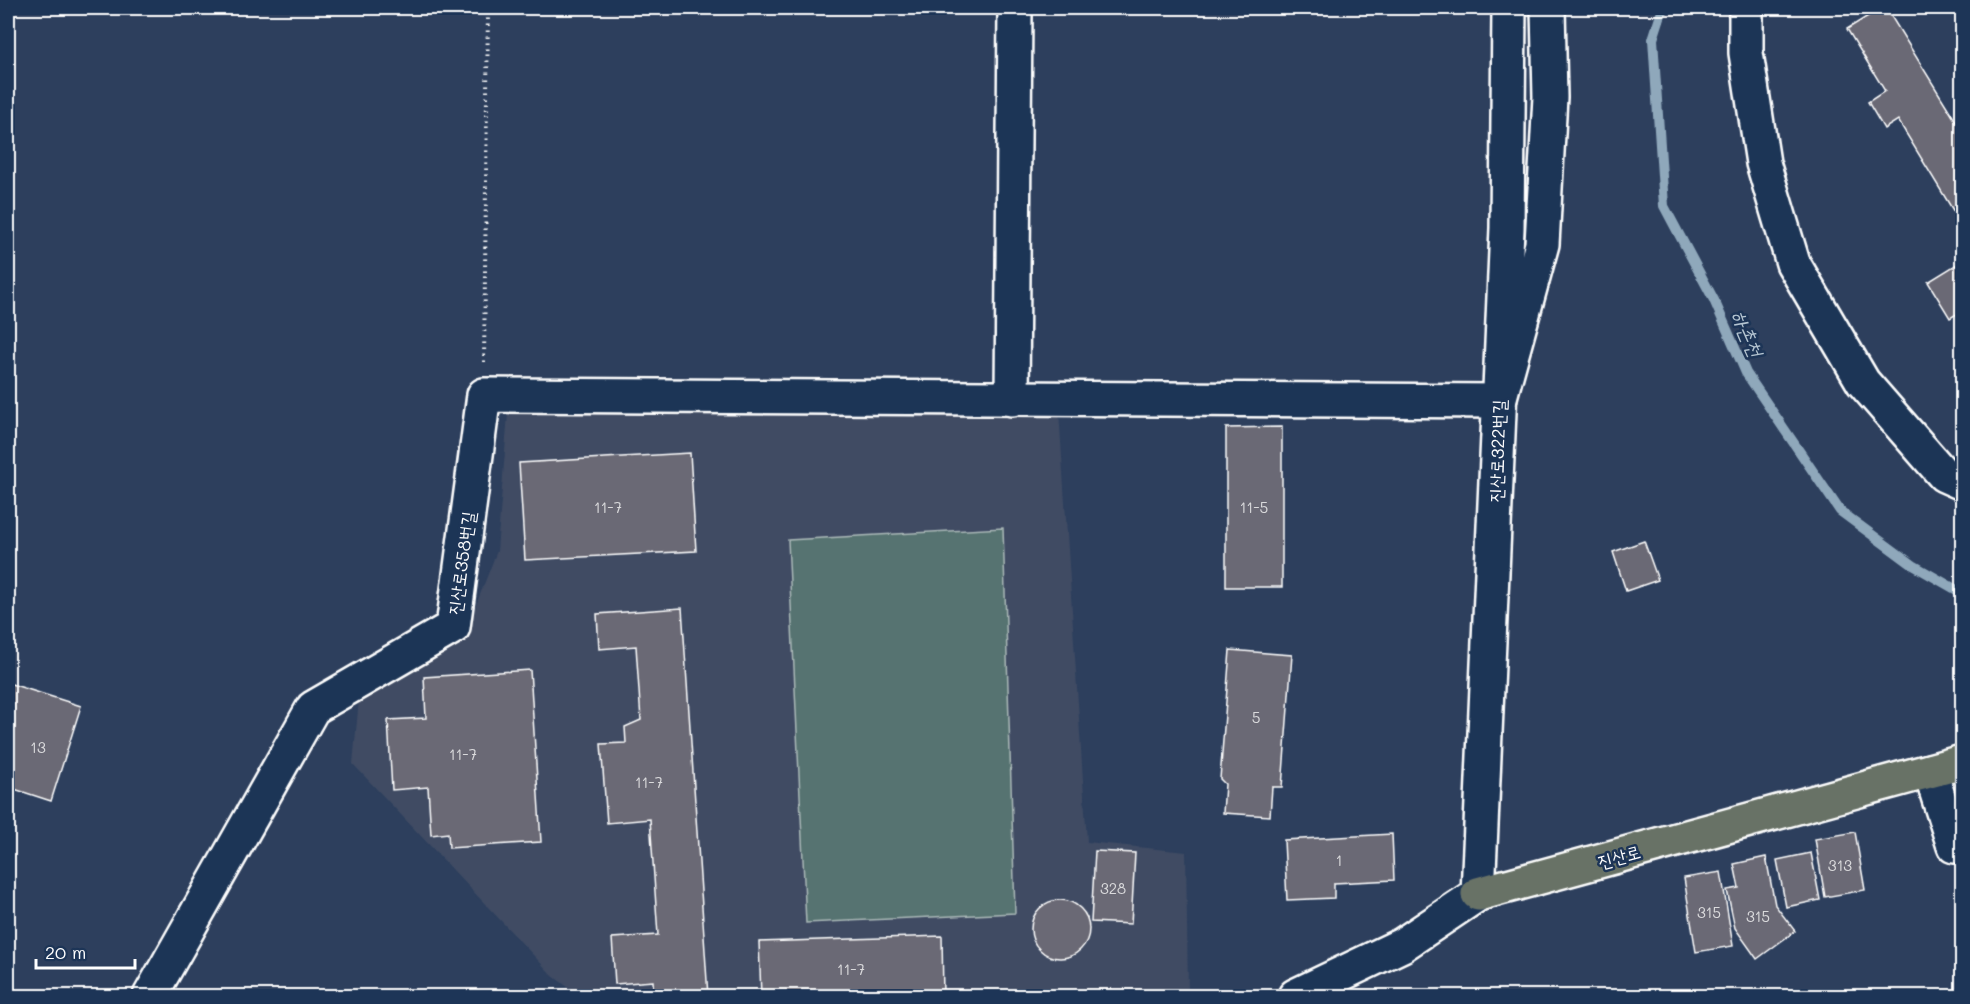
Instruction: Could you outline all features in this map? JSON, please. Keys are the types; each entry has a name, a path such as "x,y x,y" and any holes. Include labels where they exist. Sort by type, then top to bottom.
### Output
{"main road":[{"name":"진산로","path":"1478,894 1962,762"}],"street":[{"path":"1012,399 1015,8"},
{"name":"진산로322번길","path":"1478,894 1507,228 1509,8"},
{"path":"484,396 1499,401 1542,244 1550,97 1548,8"},
{"path":"1746,8 1746,53 1763,163 1792,263 1863,382 1944,475 1962,483"},
{"name":"진산로358번길","path":"150,996 313,708 453,627 484,396"},
{"path":"1929,771 1954,846 1962,844"},
{"name":"진산로","path":"1295,996 1402,945 1478,894"}],"path":[{"path":"484,396 488,8"}],"shaded area":[{"path":"1059,411 1087,842 1186,852 1188,996 580,996 553,976 353,764 359,699 462,641 497,551 508,414"}],"green space":[{"path":"1003,528 1015,913 806,923 788,540"}],"building":[{"path":"1881,8 1886,8 1962,131 1962,225 1898,120 1884,129 1868,102 1885,91 1847,29"},
{"path":"1962,261 1962,311 1950,318 1928,282"},
{"path":"1282,427 1282,587 1226,587 1226,428"},
{"path":"690,453 696,551 525,560 519,463"},
{"path":"1644,541 1658,580 1626,591 1613,552"},
{"path":"682,608 708,996 654,996 653,981 615,984 612,938 658,935 650,819 607,823 601,744 626,743 625,727 641,720 636,646 599,649 597,614"},
{"path":"1230,650 1292,655 1282,787 1272,787 1270,816 1223,813 1225,784 1220,779"},
{"path":"530,670 541,842 449,848 448,833 431,835 428,787 392,790 388,720 426,718 424,677"},
{"path":"8,683 81,706 51,801 8,787"},
{"path":"1855,832 1865,890 1825,897 1815,839"},
{"path":"1392,834 1394,880 1334,883 1334,898 1287,900 1284,840"},
{"path":"1095,851 1135,853 1131,924 1091,922"},
{"path":"1811,853 1820,900 1786,907 1777,860"},
{"path":"1766,857 1775,905 1795,931 1757,959 1735,928 1727,890 1739,888 1734,864"},
{"path":"1721,872 1733,946 1696,952 1684,878"},
{"path":"1054,900 1066,900 1081,908 1089,923 1089,935 1081,950 1066,958 1054,958 1039,950 1031,935 1031,923 1039,908"},
{"path":"942,936 943,996 761,996 759,942"}],"waterway":[{"name":"하촌천","path":"1663,8 1653,39 1664,206 1714,300 1746,373 1840,511 1913,565 1962,593"}]}
